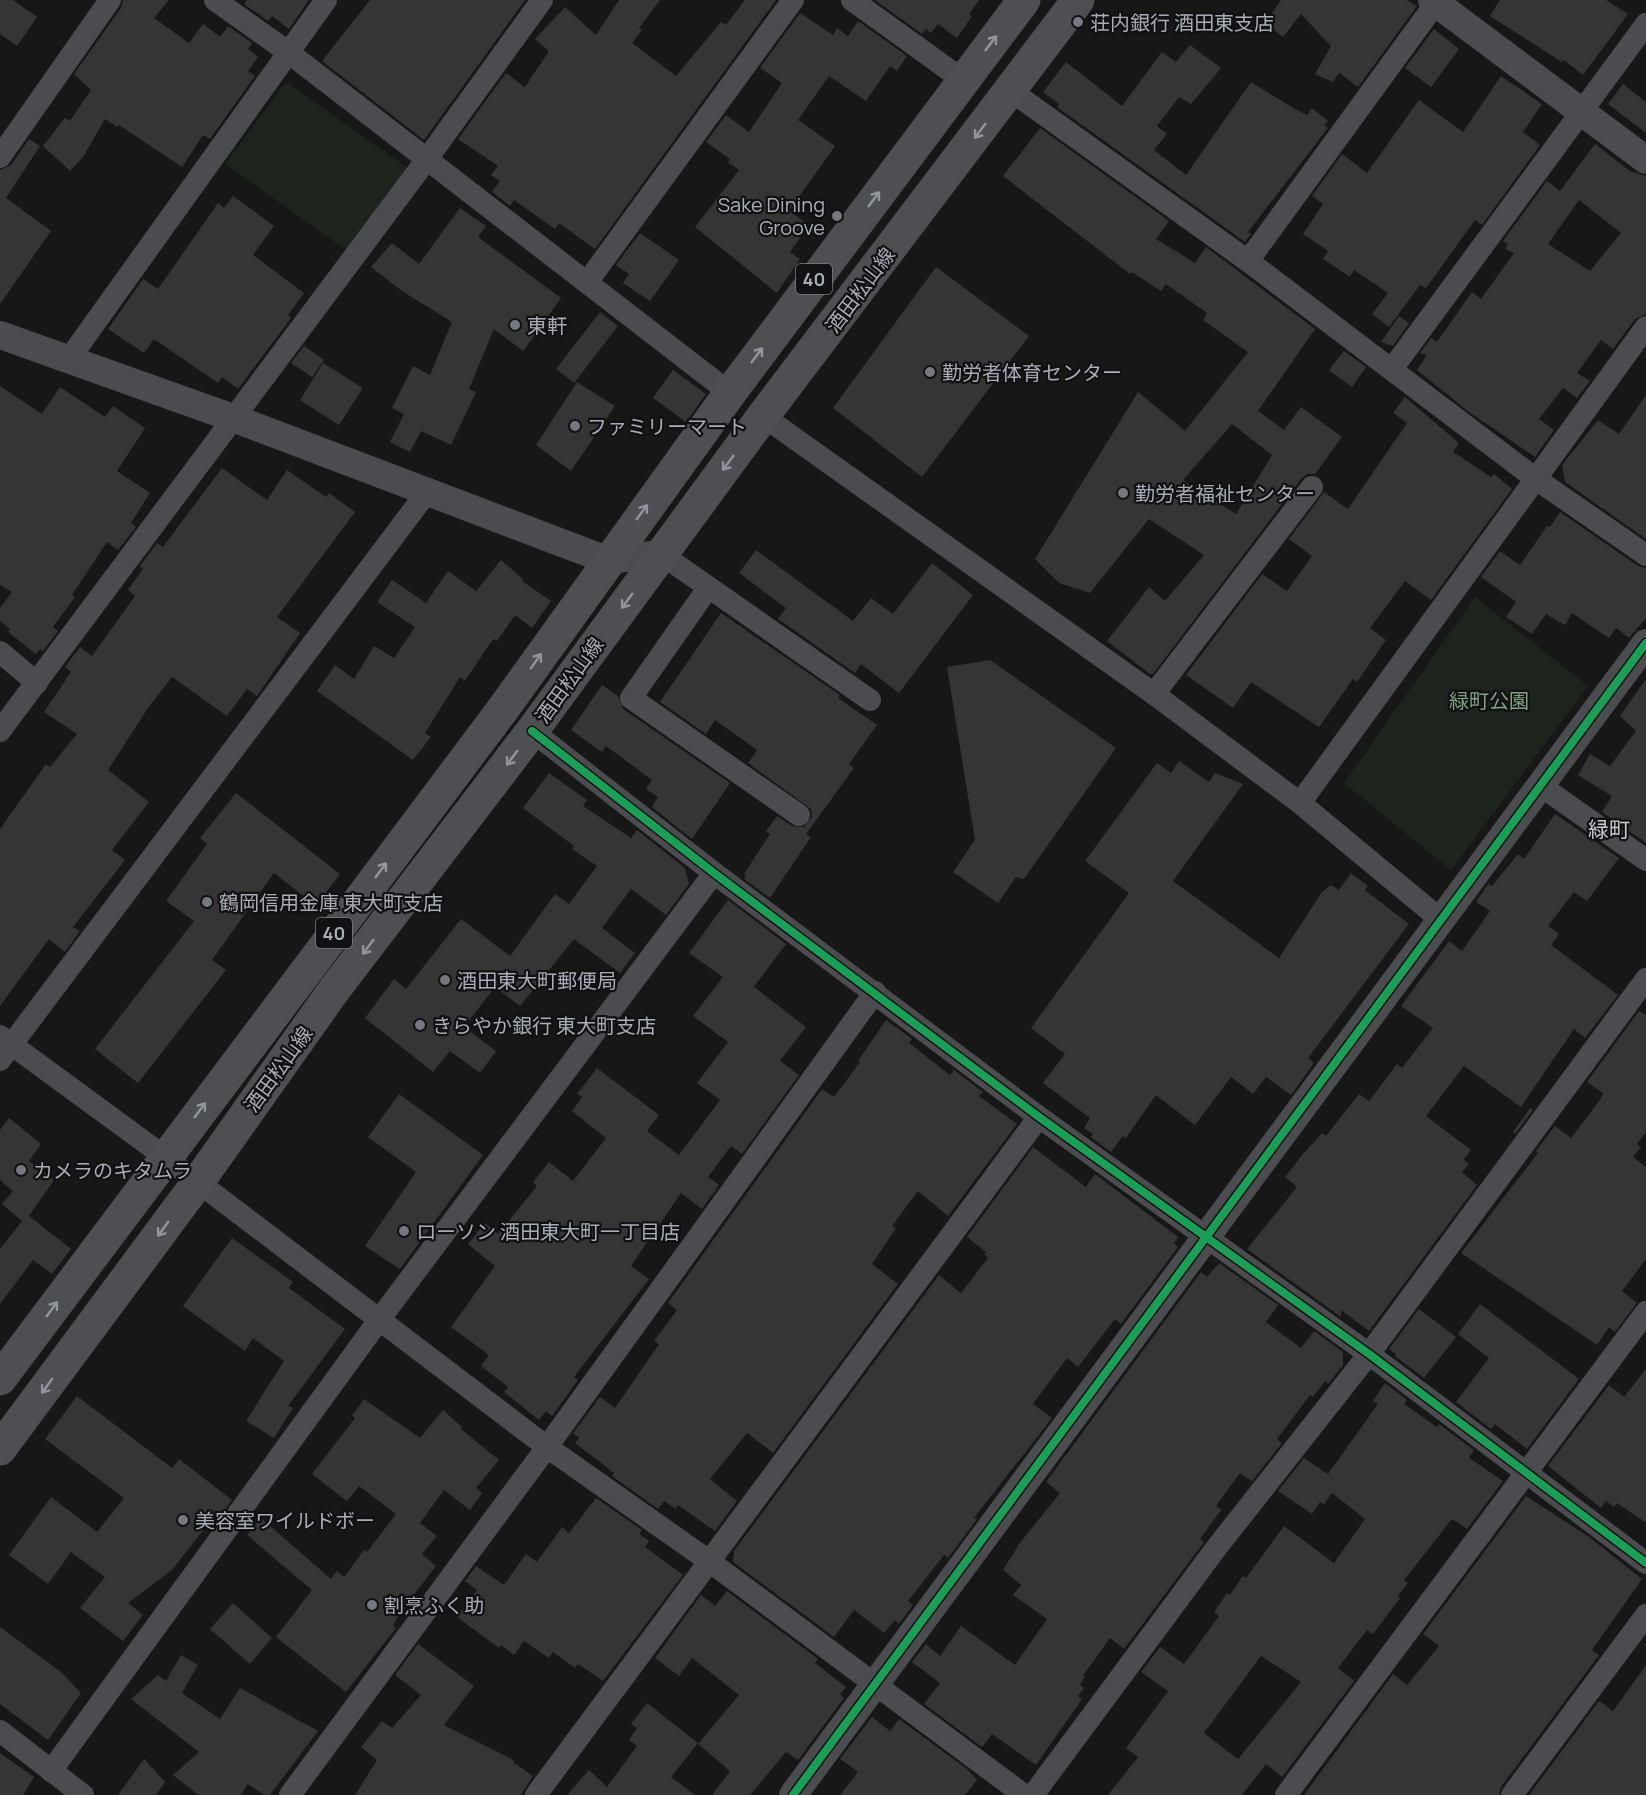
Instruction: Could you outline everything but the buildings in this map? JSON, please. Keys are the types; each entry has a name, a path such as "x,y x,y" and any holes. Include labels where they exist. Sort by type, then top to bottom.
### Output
{"main road":[{"name":"酒田松山線","path":"0,1379 503,709 607,560 729,393 1023,0"},
{"name":"酒田松山線","path":"0,1449 198,1182 334,990 532,731 763,417 1078,0"}],"street":[{"path":"0,157 110,0"},
{"path":"215,0 288,52 729,393"},
{"path":"69,359 326,0"},
{"path":"0,731 427,159 542,0"},
{"path":"588,282 793,0"},
{"path":"852,0 963,80"},
{"path":"1248,261 1435,1 1646,160"},
{"path":"1392,369 1646,24"},
{"path":"1011,91 1248,261 1536,479 1646,555"},
{"path":"1300,803 1646,327"},
{"path":"0,335 233,418 607,560 662,554 870,700"},
{"path":"763,417 1154,694 1300,803 1440,919"},
{"path":"1154,694 1312,487"},
{"path":"427,492 4,1047 165,1157 547,1447 709,1561 1024,1795"},
{"path":"708,588 631,698 799,815"},
{"path":"793,1795 1208,1238 1440,919 1646,643"},
{"path":"0,652 37,683"},
{"path":"532,731 714,873 1039,1117 1369,1354 1646,1563"},
{"path":"1541,786 1646,860"},
{"path":"51,1770 379,1320 714,873"},
{"path":"1033,1795 1217,1547 1369,1354 1646,979"},
{"path":"290,1795 547,1447 875,992"},
{"path":"536,1795 1039,1117"},
{"path":"1286,1795 1646,1312"},
{"path":"1512,1795 1646,1615"},
{"path":"0,1731 83,1795"}],"green space":[{"path":"286,82 408,168 349,252 225,164"},
{"name":"緑町公園","path":"1475,597 1588,686 1451,870 1344,783"}],"cycle path":[{"path":"793,1795 1646,643"},
{"path":"532,731 714,873 1039,1117 1369,1354 1646,1563"}],"place":[{"name":"荘内銀行 酒田東支店","path":"1078,22"},
{"name":"Sake Dining Groove","path":"837,216"},
{"name":"東軒","path":"515,325"},
{"name":"勤労者体育センター","path":"930,372"},
{"name":"ファミリーマート","path":"575,426"},
{"name":"勤労者福祉センター","path":"1123,493"},
{"name":"鶴岡信用金庫 東大町支店","path":"207,902"},
{"name":"酒田東大町郵便局","path":"445,980"},
{"name":"きらやか銀行 東大町支店","path":"420,1025"},
{"name":"カメラのキタムラ","path":"21,1170"},
{"name":"ローソン 酒田東大町一丁目店","path":"404,1231"},
{"name":"美容室ワイルドボー","path":"183,1520"},
{"name":"割烹ふく助","path":"372,1605"}],"district":[{"name":"緑町","path":"1609,829"}]}
